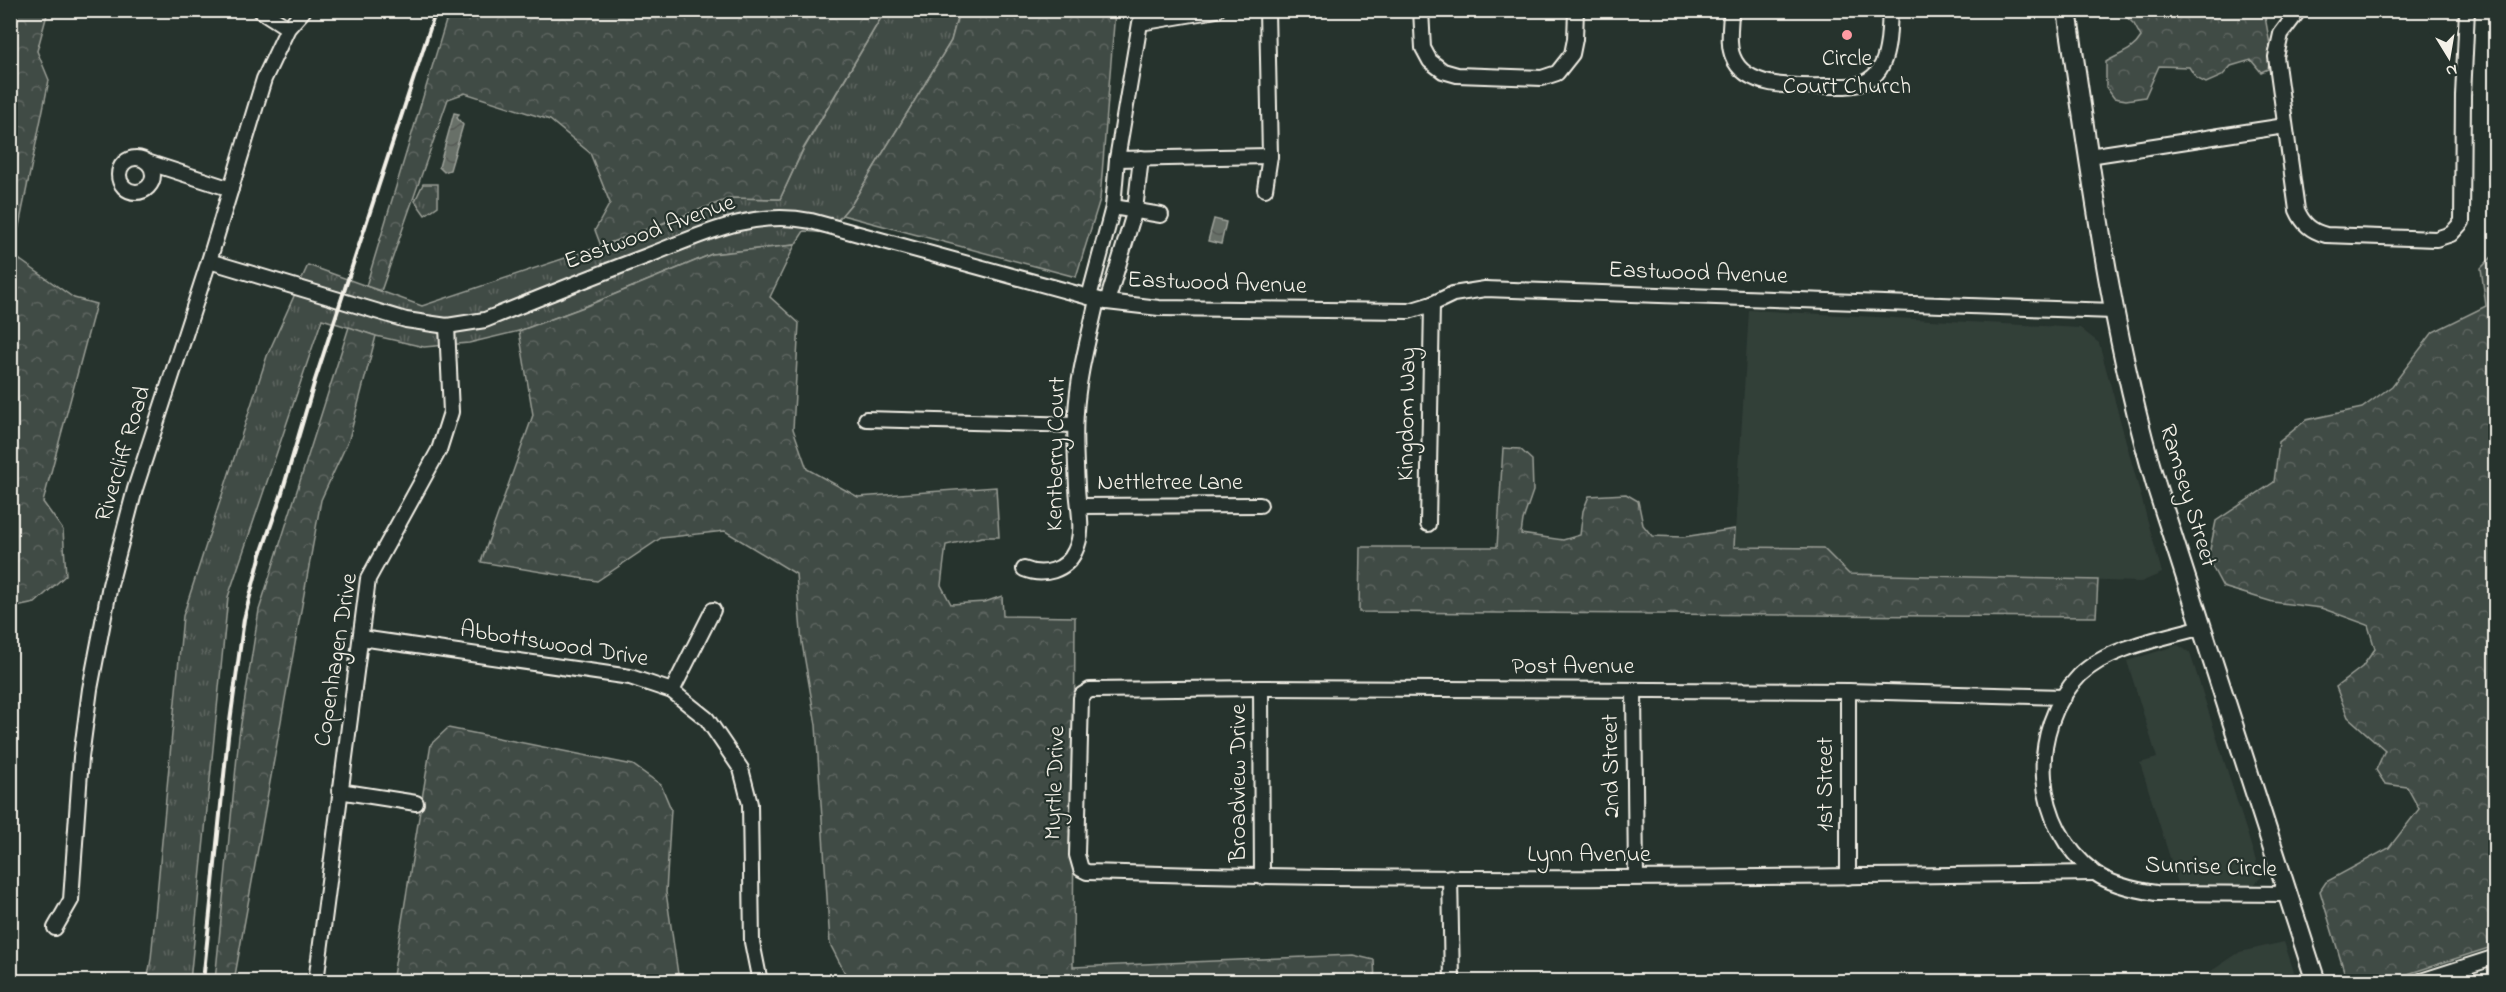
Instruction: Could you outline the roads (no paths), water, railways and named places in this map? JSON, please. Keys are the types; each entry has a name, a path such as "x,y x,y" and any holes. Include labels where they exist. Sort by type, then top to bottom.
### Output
{"main road":[{"name":"Ramsey Street","path":"2067,10 2114,311 2149,458 2316,981"}],"street":[{"path":"260,10 288,28"},
{"name":"Rivercliff Road","path":"56,928 71,900 82,746 90,689 110,585 135,489 209,261 264,79 288,28 304,10"},
{"path":"1098,300 1113,207 1117,159 1140,23 1217,10"},
{"path":"1265,189 1270,156 1268,10"},
{"path":"1422,10 1423,48 1430,62 1443,71 1457,75 1542,78 1557,73 1572,54 1576,10"},
{"path":"1731,10 1733,58 1748,76 1762,83 1845,86 1861,84 1868,80 1884,63 1887,55 1890,10"},
{"path":"2299,10 2285,27 2277,49 2285,126 2300,218 2311,229 2333,236 2436,238 2451,234 2462,222 2463,96 2467,10"},
{"path":"2089,156 2285,126"},
{"path":"1117,159 1270,156"},
{"path":"1098,300 1135,210 1141,158"},
{"path":"147,162 231,189"},
{"path":"1113,207 1161,215"},
{"name":"Eastwood Avenue","path":"209,261 406,320 447,326 485,320 716,228 771,217 810,221 1098,300 1159,308 1417,310 1453,294 1485,289 2114,311"},
{"name":"Kentberry Court","path":"1024,569 1047,573 1067,562 1079,542 1080,506 1077,492 1076,425 1081,372 1098,300"},
{"name":"Kingdom Way","path":"1428,524 1432,304"},
{"name":"Copenhagen Drive","path":"316,981 368,579 439,450 451,412 447,326"},
{"path":"866,419 1076,425"},
{"name":"Nettletree Lane","path":"1080,506 1260,505"},
{"path":"672,692 713,610"},
{"name":"Sunrise Circle","path":"2202,627 2113,654 2099,661 2080,676 2064,697 2053,717 2042,764 2044,788 2057,825 2074,852 2094,873 2124,885 2156,893 2288,894"},
{"name":"Abbottswood Drive","path":"361,638 630,677 672,692 707,719 736,762 747,786 752,829 752,942 760,981"},
{"name":"Post Avenue","path":"1082,695 1096,689 1261,688 1848,691 2064,697"},
{"name":"Broadview Drive","path":"1261,688 1262,877"},
{"name":"2nd Street","path":"1634,690 1636,877"},
{"name":"1st Street","path":"1848,691 1848,877"},
{"name":"Myrtle Drive","path":"1082,695 1077,855 1079,866 1083,871"},
{"path":"339,791 416,803"},
{"name":"Lynn Avenue","path":"1083,871 1262,877 1450,878 1848,877 2094,873"},
{"path":"1450,878 1452,981"},
{"path":"2418,981 2496,957"}],"water":[{"path":"454,113 459,114 457,118 463,125 450,170 444,172 439,167"},
{"path":"1214,219 1226,222 1221,244 1208,241"}],"railway":[{"path":"203,982 228,736 244,619 261,554 281,496 315,380 436,10"}],"place":[{"name":"Circle Court Church","path":"1847,35"}]}
